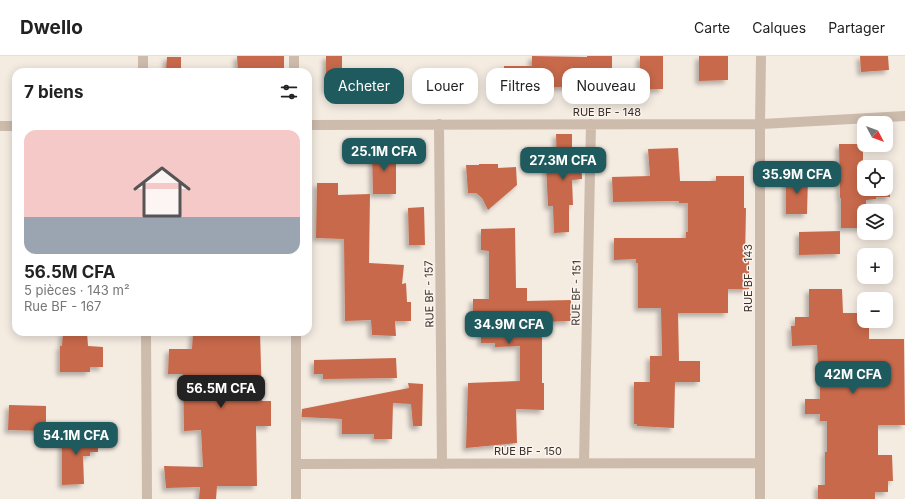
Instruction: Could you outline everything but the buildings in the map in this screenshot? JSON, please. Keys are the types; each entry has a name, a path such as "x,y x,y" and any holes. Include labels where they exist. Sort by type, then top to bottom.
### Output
{"street":[{"path":"143,56 144,68"},
{"path":"294,56 294,68"},
{"name":"RUE BF - 143","path":"760,499 761,56"},
{"name":"RUE BF - 148","path":"312,125 760,124 905,116"},
{"name":"RUE BF - 157","path":"439,124 442,464"},
{"name":"RUE BF - 151","path":"584,463 591,124"},
{"path":"0,126 12,126"},
{"path":"146,336 147,499"},
{"path":"296,336 296,499"},
{"name":"RUE BF - 150","path":"296,464 760,463"}]}
